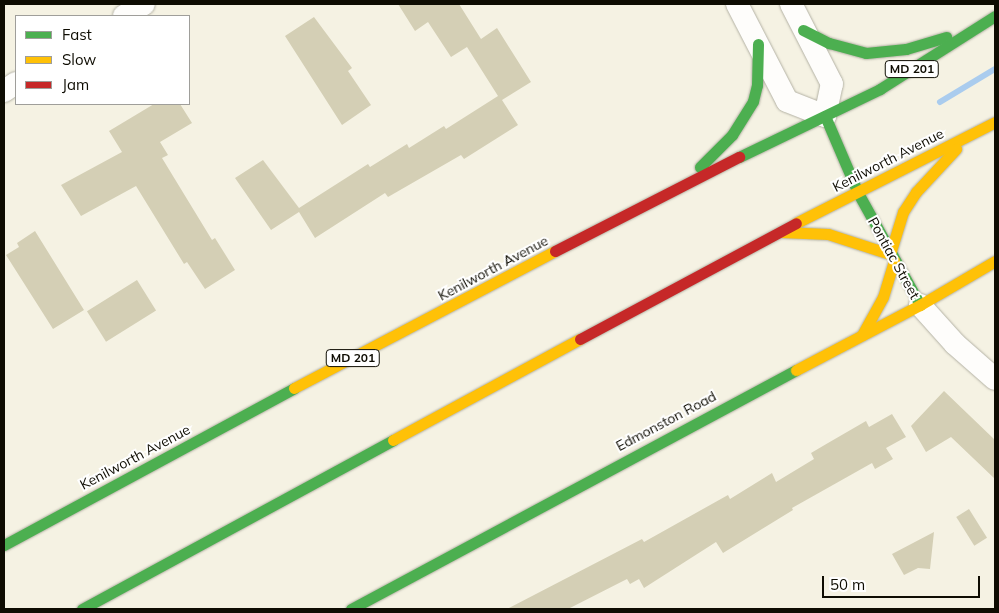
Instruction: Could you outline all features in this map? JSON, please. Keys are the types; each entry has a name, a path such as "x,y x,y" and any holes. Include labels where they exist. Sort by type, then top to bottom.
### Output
{"main road":[{"name":"Kenilworth Avenue","path":"4,545 150,464 658,197 880,89 995,16"},
{"path":"803,30 829,44 877,54 930,43 980,26"},
{"path":"658,197 712,158 745,116 757,85 758,44"},
{"name":"Pontiac Street","path":"825,116 858,193 892,258 920,305"},
{"name":"Kenilworth Avenue","path":"82,609 777,232 968,138 995,122"},
{"path":"862,335 882,297 903,212 916,192 968,138"},
{"path":"777,232 828,234 892,258"},
{"name":"Edmonston Road","path":"351,609 618,463 920,305 995,261"}],"street":[{"path":"126,15 144,4"},
{"path":"737,4 787,101 825,116 832,84 791,4"},
{"path":"4,91 15,84"},
{"name":"Pontiac Street","path":"920,305 955,344 995,379"}],"building":[{"path":"398,4 459,4 481,39 497,28 531,82 502,100 518,125 464,159 461,155 388,197 385,193 315,238 299,212 271,230 235,178 263,160 299,208 368,164 370,167 407,144 409,148 444,126 446,129 498,96 467,47 451,57 428,22 415,31"},
{"path":"314,17 352,68 348,71 371,105 342,125 285,36"},
{"path":"152,105 181,105 192,123 160,142 168,155 162,158 212,240 215,238 235,270 205,289 187,262 184,264 136,186 81,216 61,185 122,152 109,131"},
{"path":"35,231 84,310 53,329 6,255 19,247 17,243"},
{"path":"137,280 156,311 106,342 87,311"},
{"path":"944,391 995,440 995,479 951,437 926,452 911,426"},
{"path":"892,414 906,437 886,448 893,459 875,469 872,463 792,508 793,510 723,553 716,542 644,588 639,579 630,584 627,579 568,609 507,609 642,539 644,542 728,495 730,499 772,473 776,482 814,459 811,453 828,443 866,421 869,427"},
{"path":"969,509 987,538 974,546 956,517"},
{"path":"934,532 930,569 918,568 904,575 892,554"}],"waterway":[{"path":"940,102 995,69"}],"traffic: fast":[{"path":"739,157 880,89 995,16"},
{"path":"803,30 829,43 866,53 906,49 946,37"},
{"path":"700,167 732,135 753,101 757,85 758,44"},
{"path":"825,116 858,193 920,305"},
{"path":"351,609 796,370"},
{"path":"4,545 294,388"},
{"path":"82,609 393,440"}],"traffic: slow":[{"path":"796,223 995,122"},
{"path":"781,232 828,234 890,254 903,212 916,192 956,149"},
{"path":"294,388 555,251"},
{"path":"862,335 883,297 894,261"},
{"path":"796,370 920,305 995,261"},
{"path":"393,440 580,339"}],"traffic: jam":[{"path":"555,251 739,157"},
{"path":"580,339 796,223"}]}
